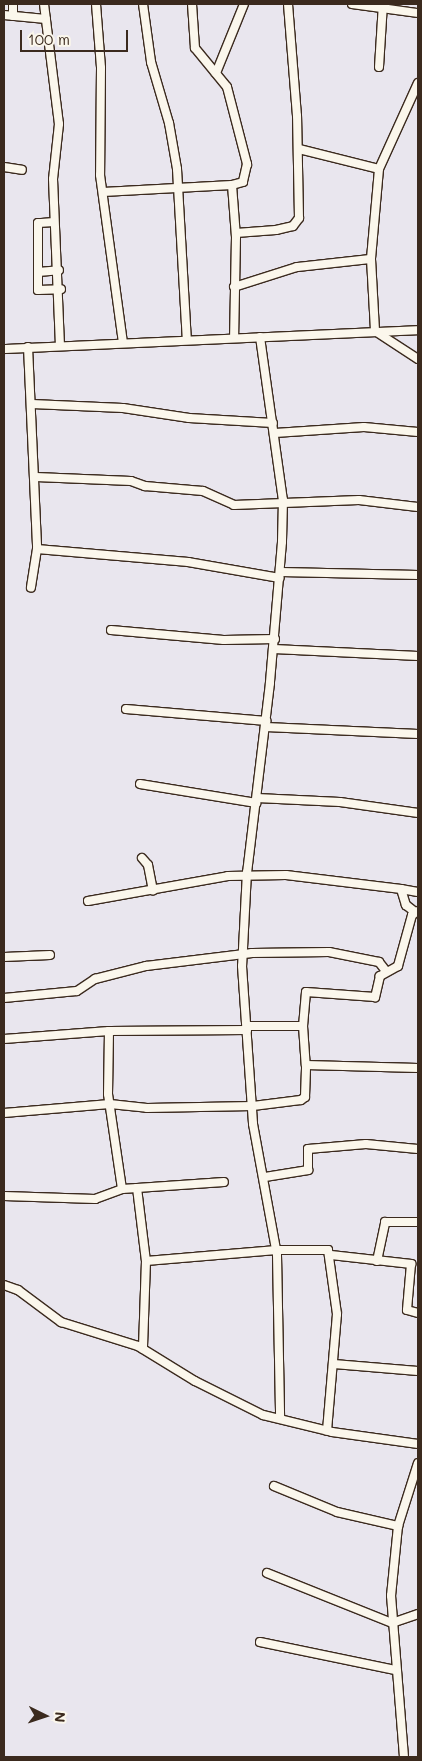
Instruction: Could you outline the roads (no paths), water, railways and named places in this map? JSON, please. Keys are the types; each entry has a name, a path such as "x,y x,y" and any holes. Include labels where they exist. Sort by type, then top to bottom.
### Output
{"street":[{"path":"13,4 13,16"},
{"path":"44,4 59,124 53,179 54,222 61,289 60,346"},
{"path":"96,4 103,192 123,342"},
{"path":"143,4 151,62 169,123 179,187 187,340"},
{"path":"103,192 232,185 243,182 247,164 227,87 196,48 192,4"},
{"path":"216,73 244,4"},
{"path":"236,233 293,226 300,212 299,149 288,4"},
{"path":"352,4 383,6 418,13"},
{"path":"379,67 383,6"},
{"path":"4,15 46,18"},
{"path":"375,331 371,259 379,168 418,83"},
{"path":"299,149 379,168"},
{"path":"4,167 22,170"},
{"path":"232,185 236,233 234,338"},
{"path":"54,222 38,223 38,290 61,289"},
{"path":"234,287 297,267 371,259"},
{"path":"38,272 59,270"},
{"path":"4,349 123,342 418,330"},
{"path":"375,331 418,359"},
{"path":"260,337 274,423 283,506 281,575 266,724 247,875 243,954 258,1156 265,1177 277,1250 280,1418"},
{"path":"28,348 36,477 37,549 31,588"},
{"path":"32,404 123,408 189,418 274,423"},
{"path":"275,433 364,427 418,432"},
{"path":"36,477 131,480 153,487 203,491 234,505 283,506 359,500 418,507"},
{"path":"37,549 188,562 281,575 418,575"},
{"path":"111,630 224,640 275,639"},
{"path":"274,649 418,656"},
{"path":"126,709 266,724 418,734"},
{"path":"140,784 257,801 340,802 418,813"},
{"path":"142,858 148,865 153,891"},
{"path":"88,901 247,875 314,877 418,892"},
{"path":"4,1112 110,1104 138,1108 253,1106 304,1099 306,1065 302,1026 306,992 372,998 386,971 398,966 416,912 406,905 401,889"},
{"path":"4,998 77,991 95,980 131,969 243,954 329,952 379,962 386,971"},
{"path":"4,957 50,954"},
{"path":"4,1039 108,1031 302,1026"},
{"path":"108,1031 110,1104 122,1189"},
{"path":"306,1065 418,1068"},
{"path":"265,1177 308,1170 308,1149 372,1144 418,1149"},
{"path":"4,1196 94,1199 122,1189 224,1182"},
{"path":"137,1188 146,1261 142,1349"},
{"path":"378,1261 385,1222 418,1222"},
{"path":"146,1261 323,1248 331,1255 411,1264 407,1310 418,1313"},
{"path":"327,1430 337,1314 331,1255"},
{"path":"4,1285 18,1290 61,1322 142,1349 220,1393 263,1414 327,1430 418,1444"},
{"path":"334,1364 418,1371"},
{"path":"404,1757 394,1670 392,1623 398,1526 418,1463"},
{"path":"274,1486 337,1512 398,1526"},
{"path":"267,1573 392,1623 418,1614"},
{"path":"260,1642 394,1670"}]}
